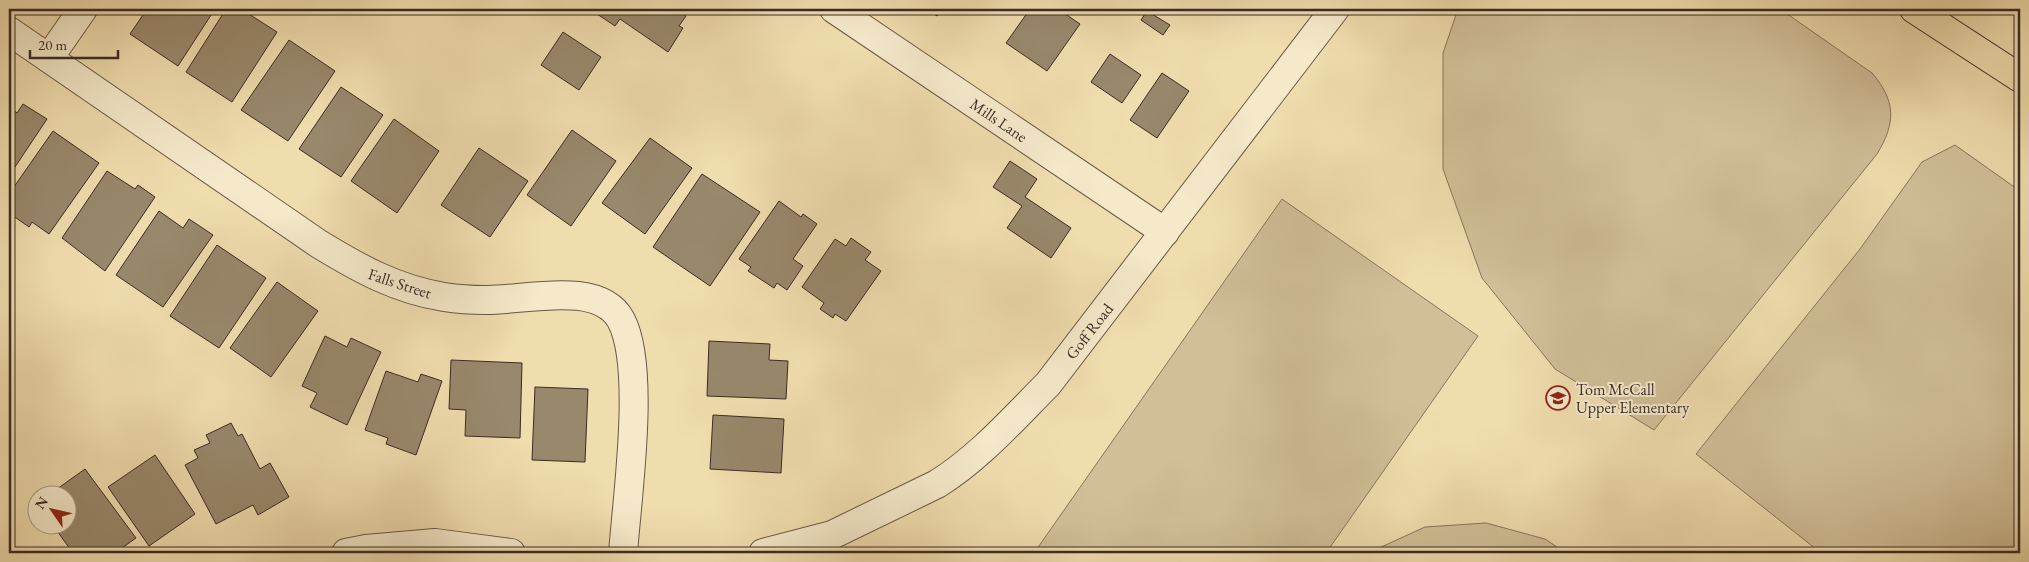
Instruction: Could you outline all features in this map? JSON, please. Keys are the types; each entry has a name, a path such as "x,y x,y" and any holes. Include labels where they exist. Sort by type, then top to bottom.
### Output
{"main road":[{"path":"1914,9 2020,78"}],"street":[{"path":"49,58 83,9"},
{"name":"Mills Lane","path":"834,9 1165,232"},
{"name":"Goff Road","path":"763,553 832,535 952,474 998,435 1048,384 1335,9"},
{"name":"Falls Street","path":"9,31 311,238 364,271 405,287 444,296 486,300 527,296 569,295 593,299 612,308 621,320 631,358 633,421 623,553"},
{"path":"346,553 366,549 435,543 510,553"}],"shaded area":[{"path":"1458,9 1780,9 1872,73 1886,93 1891,112 1890,122 1888,132 1877,154 1654,430 1555,369 1482,278 1443,169 1443,53"},
{"path":"1955,145 2020,191 2020,553 1821,553 1696,454 1860,249 1922,162"},
{"path":"1282,199 1478,336 1326,553 1034,553"},
{"path":"1486,523 1545,539 1566,553 1368,553 1425,527"}],"building":[{"path":"147,9 208,9 213,12 178,66 130,34"},
{"path":"226,9 241,9 277,32 232,102 186,72"},
{"path":"601,9 674,9 686,16 679,26 683,28 668,52 620,19 615,26 597,14"},
{"path":"927,9 942,9 937,16"},
{"path":"1030,9 1058,9 1080,24 1047,71 1006,43"},
{"path":"1147,11 1170,25 1163,35 1141,20"},
{"path":"563,32 601,57 579,90 541,65"},
{"path":"289,40 335,71 288,141 241,110"},
{"path":"1110,54 1141,75 1122,103 1091,82"},
{"path":"1162,73 1189,91 1157,138 1130,120"},
{"path":"341,87 383,115 341,177 299,149"},
{"path":"23,104 47,119 9,176 9,107 17,113"},
{"path":"394,119 439,151 397,213 351,181"},
{"path":"572,130 616,161 571,226 527,195"},
{"path":"53,131 99,163 49,234 32,222 29,227 9,213 9,194"},
{"path":"650,138 692,168 645,234 602,203"},
{"path":"479,148 528,181 490,237 441,205"},
{"path":"1010,161 1037,179 1025,197 1071,228 1051,258 1007,228 1022,206 993,187"},
{"path":"107,171 135,189 138,185 155,197 105,271 62,238"},
{"path":"702,174 760,212 710,286 653,247"},
{"path":"779,201 801,217 803,214 817,224 793,259 803,266 787,290 777,283 774,288 748,271 751,267 739,259"},
{"path":"159,211 183,228 189,219 213,235 163,307 116,275"},
{"path":"851,238 871,252 865,260 881,271 846,321 835,314 833,318 820,309 824,303 802,287 835,239 846,246"},
{"path":"217,245 266,278 219,348 170,316"},
{"path":"277,282 318,311 271,377 230,348"},
{"path":"325,336 347,347 351,338 381,352 347,425 310,407 317,393 302,386"},
{"path":"709,341 770,344 769,360 788,361 786,399 707,396"},
{"path":"451,360 522,363 520,438 465,436 466,410 449,409"},
{"path":"386,371 418,382 421,374 442,381 416,455 386,444 388,438 365,430"},
{"path":"535,387 588,389 585,462 532,460"},
{"path":"713,415 784,419 781,473 710,469"},
{"path":"231,423 238,436 242,434 260,469 270,463 289,497 258,515 253,505 216,524 185,465 198,458 194,450 210,443 206,435"},
{"path":"155,455 195,514 149,546 108,487"},
{"path":"85,469 136,538 115,553 73,553 59,534 78,534 78,484 64,484"}],"place":[{"name":"Tom McCall Upper Elementary","path":"1558,398"}]}
